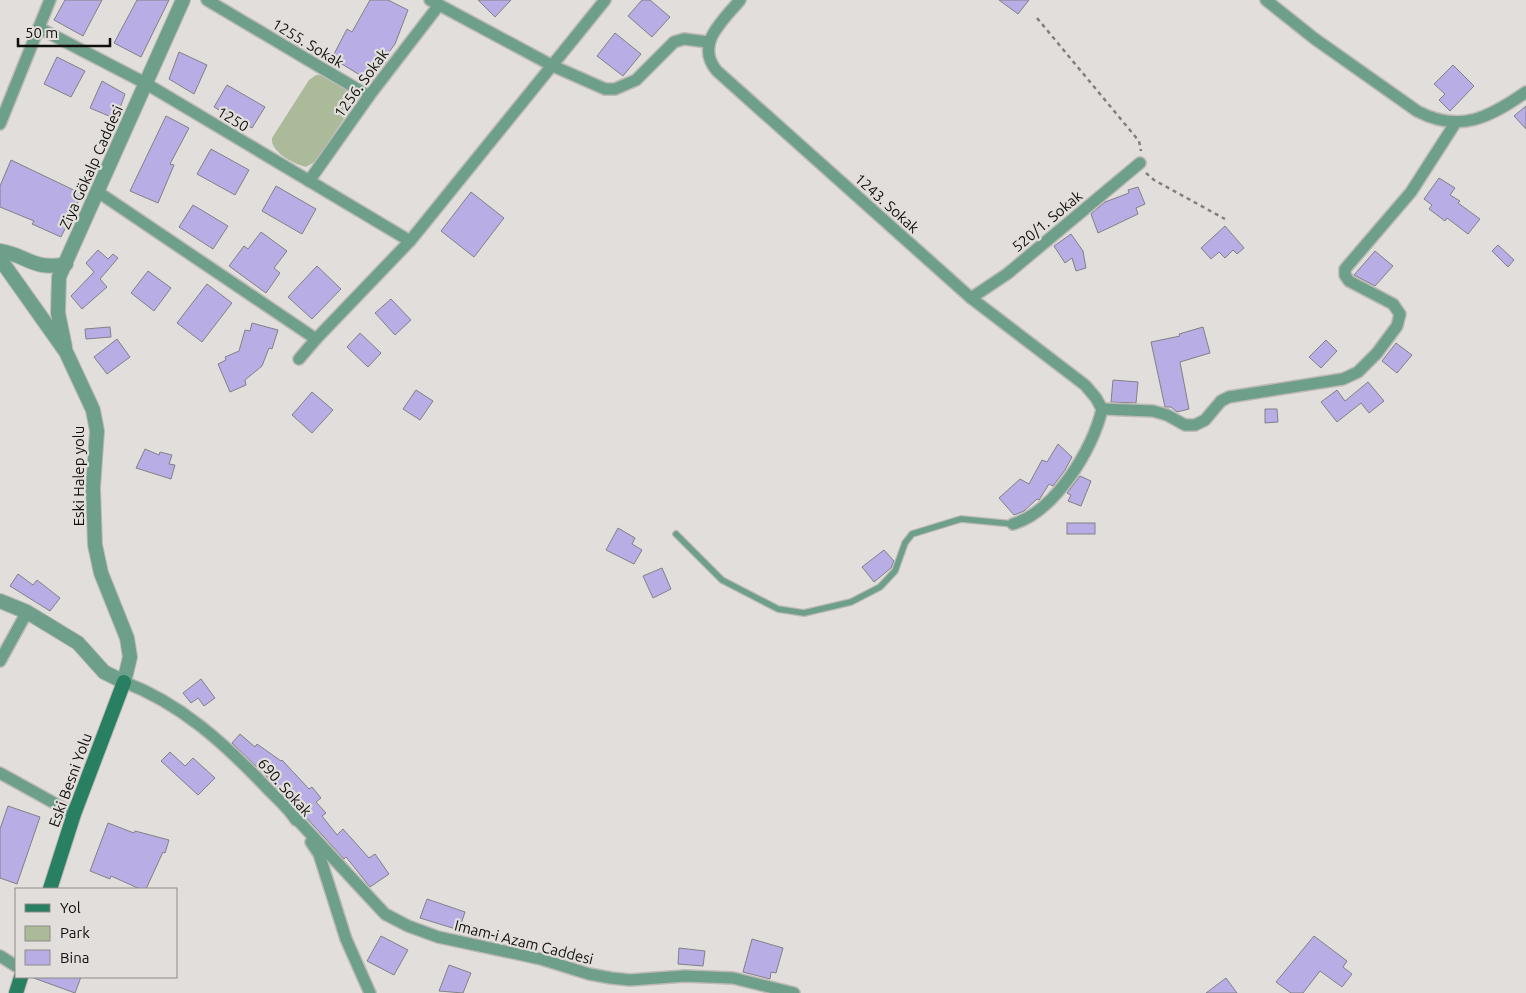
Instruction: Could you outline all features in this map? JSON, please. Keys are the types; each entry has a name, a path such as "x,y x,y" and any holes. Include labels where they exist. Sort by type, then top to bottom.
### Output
{"main road":[{"name":"Eski Besni Yolu","path":"50,888 74,814 124,682"},
{"path":"16,993 21,978"}],"street":[{"path":"0,124 50,0"},
{"name":"Ziya Gökalp Caddesi","path":"66,352 58,314 59,277 183,0"},
{"name":"1255. Sokak","path":"207,0 369,96"},
{"path":"299,359 410,241 605,0"},
{"path":"434,2 553,66 605,89 615,89 646,72 674,42 684,38 708,42 712,34 740,0"},
{"path":"1266,0 1308,34 1417,111 1440,120 1456,122 1475,120 1492,114 1526,92"},
{"name":"1256. Sokak","path":"309,181 434,2"},
{"name":"1250","path":"39,28 145,83 410,241"},
{"name":"1243. Sokak","path":"708,42 709,58 717,71 971,298 1085,385 1102,409"},
{"path":"1013,524 1022,521 1041,509 1061,489 1096,430 1102,409 1153,411 1167,415 1185,425 1195,425 1205,420 1225,398 1343,379 1365,367 1393,333 1400,314 1393,304 1348,282 1345,276 1345,269 1411,192 1456,122"},
{"name":"520/1. Sokak","path":"971,298 1006,274 1140,163"},
{"path":"98,192 316,339"},
{"path":"0,250 36,264 51,267 66,264"},
{"name":"Eski Halep yolu","path":"0,259 66,352 93,410 97,431 93,488 95,545 101,573 126,638 130,657 124,682"},
{"path":"0,601 27,612 78,643 104,672 124,682"},
{"path":"0,661 27,612"},
{"name":"690. Sokak","path":"124,682 146,690 168,703 210,734 235,755 293,815 319,854 346,938 370,993"},
{"path":"0,773 74,814"},
{"name":"Imam-i Azam Caddesi","path":"293,815 385,914 408,926 438,937 541,959 589,974 611,978 630,980 685,976 733,978 794,993"},
{"path":"0,956 15,965"}],"lane":[{"path":"676,534 722,580 778,609 804,613 851,602 880,587 895,571 905,543 912,534 961,519 1013,524"}],"path":[{"path":"1036,18 1139,141 1142,153 1140,163 1145,172 1154,180 1225,219"}],"green space":[{"path":"316,75 327,77 339,83 350,90 357,99 316,161 306,167 289,160 279,153 272,143 272,138 309,80"}],"building":[{"path":"65,0 102,0 83,36 54,20"},
{"path":"137,0 169,0 141,57 114,43"},
{"path":"370,0 388,0 408,10 395,44 368,80 332,58 347,29 352,32"},
{"path":"478,0 511,0 495,17"},
{"path":"642,0 650,0 670,17 652,37 628,16"},
{"path":"999,0 1029,0 1018,14"},
{"path":"615,33 641,54 623,76 597,56"},
{"path":"179,52 207,65 194,94 169,79"},
{"path":"57,57 85,71 71,97 44,84"},
{"path":"1453,65 1474,86 1450,111 1439,100 1445,94 1434,84"},
{"path":"102,81 125,94 116,119 90,108"},
{"path":"227,85 265,107 252,128 214,107"},
{"path":"1526,106 1526,129 1514,116"},
{"path":"166,116 189,128 170,164 174,165 158,203 130,191"},
{"path":"211,149 249,170 235,195 197,174"},
{"path":"11,160 82,194 61,237 32,224 34,221 0,207 0,186"},
{"path":"1439,178 1455,188 1450,195 1460,201 1458,203 1480,219 1468,234 1447,218 1445,221 1429,209 1432,205 1424,199"},
{"path":"276,186 316,209 302,234 262,211"},
{"path":"1138,187 1145,204 1136,208 1138,214 1098,233 1091,214 1105,202 1129,193 1128,190"},
{"path":"471,192 504,218 474,257 441,231"},
{"path":"193,205 228,226 213,249 179,227"},
{"path":"1225,226 1244,248 1237,254 1233,250 1225,258 1219,252 1211,259 1201,248"},
{"path":"261,232 287,251 274,268 280,273 266,293 229,266 244,246 248,249"},
{"path":"1071,234 1083,251 1086,268 1076,271 1072,258 1065,263 1054,246"},
{"path":"1498,245 1514,260 1508,267 1492,251"},
{"path":"98,250 108,259 113,254 118,258 100,279 107,287 82,309 71,296 94,272 86,263"},
{"path":"1375,251 1393,266 1375,286 1354,275"},
{"path":"317,266 341,289 312,319 288,297"},
{"path":"148,271 171,288 154,311 131,293"},
{"path":"207,284 232,303 202,342 177,323"},
{"path":"391,299 411,320 395,335 375,313"},
{"path":"252,323 278,330 272,349 269,348 262,366 245,380 246,385 230,392 218,364 226,360 225,357 239,351 245,330 250,331"},
{"path":"110,327 111,337 86,339 85,329"},
{"path":"1203,327 1210,353 1180,362 1189,409 1177,412 1171,407 1165,407 1151,342 1180,336 1179,334"},
{"path":"360,333 381,353 368,367 347,347"},
{"path":"117,339 130,357 107,374 94,357"},
{"path":"1326,340 1337,351 1321,368 1309,357"},
{"path":"1396,343 1412,355 1397,373 1382,361"},
{"path":"1113,380 1138,382 1136,403 1111,402"},
{"path":"1368,382 1384,401 1369,413 1361,403 1337,422 1321,402 1337,390 1345,401"},
{"path":"416,390 433,401 420,420 403,409"},
{"path":"312,392 333,410 312,433 292,415"},
{"path":"1265,409 1277,409 1278,422 1265,423"},
{"path":"1058,444 1072,457 1065,470 1053,486 1049,484 1039,500 1037,499 1024,511 1014,515 999,498 1020,479 1029,484 1042,460 1047,462"},
{"path":"145,449 159,455 160,452 172,455 169,464 175,465 171,479 136,468"},
{"path":"1080,476 1091,481 1081,506 1068,501 1071,495 1067,493"},
{"path":"1067,523 1095,523 1095,534 1067,534"},
{"path":"618,528 635,538 632,544 642,550 634,564 606,550"},
{"path":"884,550 894,561 891,568 874,582 862,567"},
{"path":"662,568 671,589 653,598 643,576"},
{"path":"18,574 33,585 37,580 60,598 50,611 10,586"},
{"path":"201,679 215,698 204,706 198,698 191,703 183,693"},
{"path":"240,734 255,747 257,744 282,760 309,789 312,787 321,798 316,802 326,813 322,816 337,835 343,829 369,858 375,854 389,874 370,887 346,857 344,859 284,793 232,743"},
{"path":"170,752 185,766 193,758 215,778 198,795 161,761"},
{"path":"8,806 40,817 17,884 0,878 0,829"},
{"path":"108,823 134,833 135,831 169,840 165,853 163,852 146,888 138,888 111,876 110,879 90,871"},
{"path":"427,899 465,912 459,930 420,918"},
{"path":"381,936 408,950 394,975 367,961"},
{"path":"1314,936 1347,961 1343,967 1352,974 1342,987 1320,971 1303,993 1291,993 1276,982"},
{"path":"752,939 783,948 776,973 771,972 770,979 743,972"},
{"path":"679,948 705,951 703,966 678,964"},
{"path":"449,965 471,973 463,993 439,991"},
{"path":"34,978 81,978 75,993"},
{"path":"1226,978 1237,993 1206,993"}]}
